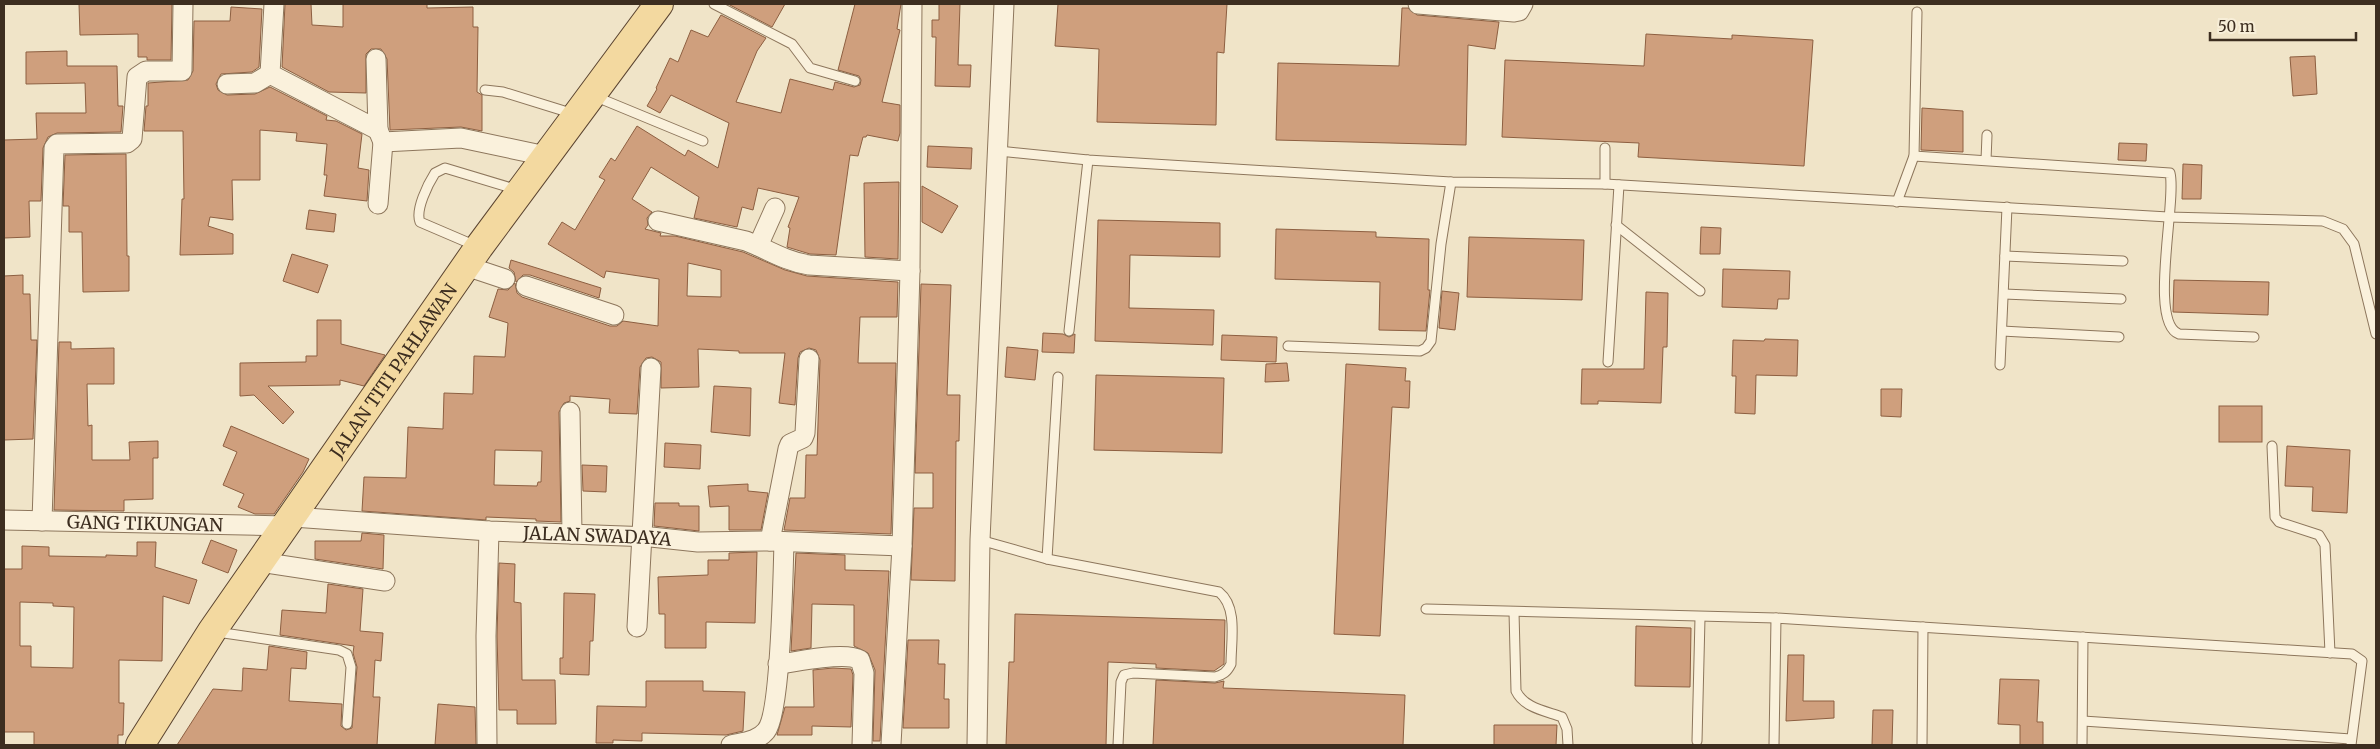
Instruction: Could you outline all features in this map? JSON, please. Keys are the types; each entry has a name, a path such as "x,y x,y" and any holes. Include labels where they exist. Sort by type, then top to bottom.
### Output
{"main road":[{"name":"JALAN TITI PAHLAWAN","path":"140,745 212,631 472,256 659,4"}],"street":[{"path":"42,521 54,148 58,144 126,143 132,139 137,76 146,71 182,71 183,4"},
{"path":"270,74 274,4"},
{"path":"892,744 902,546 910,271 910,19 912,4"},
{"path":"977,745 980,540 999,151 1004,4"},
{"path":"1418,4 1514,12 1519,11 1523,4"},
{"path":"376,59 380,136 378,204"},
{"path":"227,84 255,83 270,74"},
{"path":"270,74 380,136 461,138 546,156"},
{"path":"758,246 774,208"},
{"path":"658,221 746,241 795,263 910,271"},
{"path":"472,256 505,279"},
{"path":"526,286 614,314"},
{"path":"731,745 754,740 770,726 773,718 778,664 777,542 788,450 790,444 802,438 805,433 809,359"},
{"path":"637,628 651,368"},
{"path":"570,412 572,534"},
{"name":"GANG TIKUNGAN","path":"4,520 289,521"},
{"name":"JALAN SWADAYA","path":"289,521 641,536 698,542 777,542 902,546"},
{"path":"487,744 486,636 490,530"},
{"path":"260,562 385,581"},
{"path":"778,664 851,657 860,660 864,673 862,745"}],"lane":[{"path":"714,4 792,44 810,68 855,81"},
{"path":"1898,202 1914,156 1917,12"},
{"path":"485,90 584,105 703,141"},
{"path":"1986,160 1987,135"},
{"path":"1605,148 1605,184"},
{"path":"999,151 1088,160 1452,182 1605,184 1898,202 2007,206 2168,217 2323,220 2344,229 2354,244 2376,334"},
{"path":"1914,156 2170,172 2165,300 2168,321 2173,332 2254,337"},
{"path":"1069,331 1088,160"},
{"path":"472,256 420,222 418,217 420,208 435,172 446,168 520,191"},
{"path":"1288,346 1420,351 1426,348 1431,341 1441,244 1452,182"},
{"path":"1608,362 1619,185"},
{"path":"2000,366 2007,206"},
{"path":"1616,225 1700,291"},
{"path":"2005,256 2123,261"},
{"path":"2004,294 2121,299"},
{"path":"2002,331 2119,337"},
{"path":"1047,559 1058,378"},
{"path":"2272,446 2275,517 2279,522 2319,535 2325,545 2330,653"},
{"path":"980,540 1047,559 1218,592 1228,600 1231,611 1231,664 1228,670 1221,676 1215,677 1132,673 1124,675 1121,682 1118,745"},
{"path":"1426,609 1700,618 1776,618 1922,626 2352,654 2362,661 2351,742 2083,721"},
{"path":"1514,612 1516,691 1519,697 1531,707 1562,717 1567,729 1568,745"},
{"path":"1697,741 1700,618"},
{"path":"1774,745 1776,618"},
{"path":"1922,626 1922,745"},
{"path":"212,631 339,650 347,654 351,667 347,724"},
{"path":"2082,745 2084,636"}],"building":[{"path":"79,4 172,4 171,60 147,60 147,57 138,57 138,34 80,35"},
{"path":"285,4 311,4 312,25 343,27 343,4 427,4 427,8 473,7 473,27 478,27 477,92 482,95 482,131 461,127 390,130 387,59 381,49 371,49 366,54 366,93 329,92 282,67"},
{"path":"728,4 785,4 772,27"},
{"path":"855,4 901,4 897,29 900,30 882,102 900,105 900,133 898,141 867,135 863,137 858,156 850,155 836,255 810,254 787,247 790,228 788,227 799,197 758,188 753,210 742,207 737,227 694,218 699,197 651,167 632,199 652,212 647,218 648,225 645,229 661,233 660,236 675,236 743,252 785,270 807,276 898,282 897,317 860,317 858,363 896,363 891,534 784,530 790,498 805,498 806,455 817,455 820,360 816,350 809,348 800,352 798,358 795,405 779,403 785,353 739,353 739,351 698,349 699,387 661,388 661,362 652,357 646,358 640,367 637,414 609,413 610,399 570,396 570,401 564,403 559,412 561,522 486,517 486,520 362,511 364,477 406,478 408,427 443,429 444,393 473,394 474,356 505,357 508,323 489,317 498,289 508,290 515,283 517,293 522,297 610,326 617,326 623,321 658,326 659,279 606,271 604,278 548,244 562,222 575,230 605,180 599,177 611,158 615,161 637,126 685,156 688,150 718,168 729,123 671,95 660,113 647,106 657,89 670,58 678,62 691,30 708,37 721,15 766,38 757,51 736,102 781,113 790,79 833,90 835,82 854,87 860,85 861,80 859,76 838,70","holes":["688,263 721,270 721,297 687,296","495,450 542,451 541,482 538,482 537,486 494,485"]},
{"path":"939,4 960,4 958,65 971,65 970,87 935,86 936,37 932,37 932,20 939,20"},
{"path":"1058,4 1227,4 1224,53 1217,52 1216,125 1097,122 1099,49 1055,46"},
{"path":"231,7 262,9 259,67 252,72 221,74 216,84 218,90 227,95 255,94 270,87 327,116 326,120 336,121 362,134 358,168 369,170 367,201 324,196 327,175 324,175 327,144 296,141 297,133 260,130 260,180 232,180 233,220 210,217 208,226 233,234 233,254 180,255 182,199 184,199 183,131 144,131 146,106 148,106 148,83 188,80 193,71 194,21 230,21"},
{"path":"1402,8 1408,8 1417,15 1499,22 1495,49 1468,45 1466,145 1276,140 1278,63 1399,66"},
{"path":"1646,34 1732,39 1732,35 1813,40 1804,166 1638,157 1639,143 1502,137 1505,60 1644,66"},
{"path":"67,51 67,66 117,66 118,106 123,106 121,132 57,133 48,137 43,148 41,201 29,201 30,237 4,238 4,140 37,139 36,113 86,113 85,83 26,84 26,52"},
{"path":"2315,56 2317,94 2293,96 2290,57"},
{"path":"1922,108 1963,111 1963,152 1921,150"},
{"path":"2119,143 2147,144 2146,161 2118,160"},
{"path":"928,146 972,148 971,169 927,167"},
{"path":"126,154 129,291 83,292 82,232 69,232 69,206 63,206 65,155"},
{"path":"2183,164 2202,165 2201,199 2182,199"},
{"path":"899,182 898,259 865,257 864,183"},
{"path":"922,186 958,206 942,233 922,222"},
{"path":"309,210 336,214 334,232 306,229"},
{"path":"1098,220 1220,223 1220,257 1130,255 1129,308 1214,310 1213,345 1095,341"},
{"path":"1701,227 1721,228 1720,254 1700,254"},
{"path":"1276,229 1376,232 1376,237 1429,239 1428,290 1430,290 1426,331 1379,330 1380,282 1275,279"},
{"path":"1469,237 1584,240 1582,300 1467,297"},
{"path":"292,254 328,265 318,293 283,281"},
{"path":"511,260 601,288 599,298 530,275 523,275 516,282 514,272 509,268"},
{"path":"1723,269 1790,271 1789,299 1778,299 1777,309 1722,307"},
{"path":"23,275 23,294 30,294 31,340 37,340 33,439 4,440 4,276"},
{"path":"2174,280 2269,282 2268,315 2173,312"},
{"path":"921,284 951,285 947,395 960,395 959,441 956,441 955,581 911,580 914,508 933,508 933,473 915,473"},
{"path":"1442,291 1459,293 1455,330 1439,328"},
{"path":"1646,292 1668,293 1667,347 1663,347 1661,403 1598,401 1598,404 1581,404 1582,369 1644,369"},
{"path":"317,320 341,320 341,344 385,355 364,386 340,380 340,385 268,386 294,412 283,424 254,395 240,396 240,363 306,362 306,356 317,356"},
{"path":"1043,333 1063,334 1069,337 1075,334 1074,353 1042,352"},
{"path":"1222,335 1277,337 1276,362 1221,360"},
{"path":"1765,339 1798,340 1797,376 1756,375 1755,414 1735,413 1736,376 1732,376 1733,340 1764,341"},
{"path":"59,342 71,342 71,349 114,348 114,384 87,384 88,426 92,425 92,460 130,460 129,442 158,441 158,458 153,458 153,499 124,500 124,511 54,510"},
{"path":"1007,347 1038,350 1035,380 1005,377"},
{"path":"1287,363 1289,381 1265,382 1266,364"},
{"path":"1346,364 1406,368 1405,381 1410,381 1409,408 1392,407 1380,636 1334,634"},
{"path":"1096,375 1224,378 1222,453 1094,450"},
{"path":"714,386 751,388 750,436 711,432"},
{"path":"1881,389 1902,389 1901,417 1881,416"},
{"path":"2219,406 2262,406 2262,442 2219,442"},
{"path":"231,426 309,459 303,472 274,514 255,514 238,507 244,494 223,485 237,452 223,446"},
{"path":"665,443 701,445 700,469 664,467"},
{"path":"2287,446 2350,450 2347,513 2312,511 2313,487 2285,486"},
{"path":"582,465 607,466 606,492 583,491"},
{"path":"748,484 748,491 768,493 761,530 729,530 729,506 710,507 708,486"},
{"path":"655,503 679,503 679,506 699,506 699,531 654,526"},
{"path":"362,533 384,535 383,569 315,559 315,541 361,541"},
{"path":"211,540 237,550 228,573 202,563"},
{"path":"137,542 156,542 155,567 197,580 189,604 163,596 162,661 119,660 119,703 124,703 123,735 118,735 118,745 34,745 34,732 4,732 4,569 22,569 22,546 49,547 49,556 137,556","holes":["20,602 53,603 53,606 74,607 73,668 31,667 31,646 20,646"]},
{"path":"757,552 755,623 706,622 706,648 665,648 665,614 659,614 658,577 708,575 708,560 729,560 729,553"},
{"path":"796,553 845,555 845,570 889,571 880,741 873,741 875,670 868,653 854,646 854,605 812,604 811,648 791,651"},
{"path":"499,563 515,564 514,602 521,603 522,680 555,680 556,724 517,724 517,710 499,710 497,636"},
{"path":"328,584 363,589 360,631 383,633 381,661 375,660 373,697 380,697 377,745 177,745 213,689 242,691 243,668 267,670 269,646 307,652 306,669 291,668 289,701 342,704 341,726 346,730 352,728 357,667 353,653 354,646 280,635 282,610 326,613"},
{"path":"564,593 595,594 593,641 590,641 589,675 560,674 560,658 563,658"},
{"path":"1015,614 1225,620 1224,664 1214,671 1156,668 1156,664 1108,662 1106,745 1006,745 1009,662 1014,662"},
{"path":"1636,626 1691,628 1690,687 1635,686"},
{"path":"908,640 939,640 938,664 945,664 944,699 949,699 949,728 903,728"},
{"path":"1788,655 1804,655 1803,701 1834,701 1834,718 1786,721"},
{"path":"851,669 853,675 851,727 812,726 812,735 777,735 785,707 814,707 813,670"},
{"path":"2000,679 2039,680 2037,722 2043,722 2043,745 2020,745 2020,725 1998,724"},
{"path":"1156,680 1215,683 1224,681 1223,688 1405,695 1403,745 1153,745"},
{"path":"646,681 703,681 703,691 745,692 743,731 726,735 642,733 642,741 613,740 613,743 596,743 597,706 646,707"},
{"path":"438,704 475,707 476,745 435,745"},
{"path":"1873,710 1893,710 1892,745 1872,745"},
{"path":"1494,725 1557,725 1556,745 1494,745"}]}
